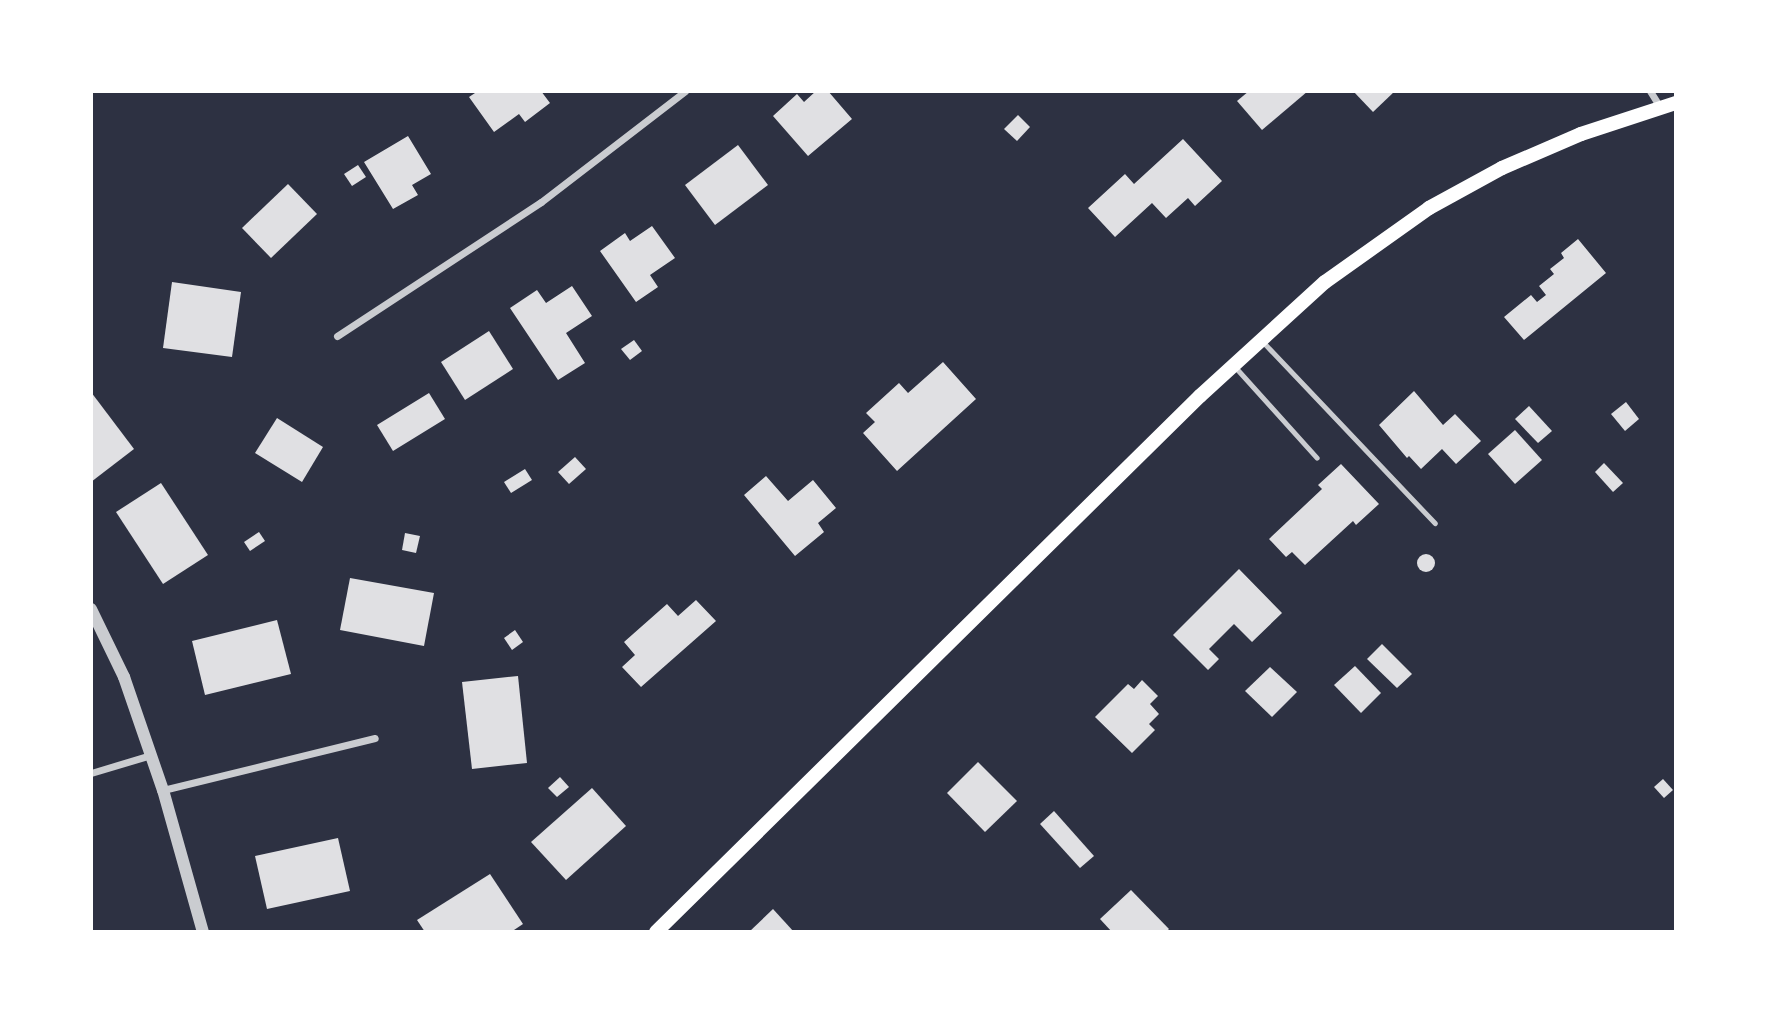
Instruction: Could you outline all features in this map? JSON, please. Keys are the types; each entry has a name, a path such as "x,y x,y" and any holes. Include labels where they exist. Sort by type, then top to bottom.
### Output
{"main road":[{"path":"656,932 1260,339 1358,256 1429,208 1541,150 1676,103"}],"street":[{"path":"337,336 541,202 685,91"},
{"path":"1650,91 1660,107"},
{"path":"91,610 124,677 163,790 203,932"},
{"path":"163,790 375,738"},
{"path":"91,773 151,755"}],"lane":[{"path":"1260,339 1435,523"},
{"path":"1233,365 1317,458"}],"building":[{"path":"478,91 541,91 550,103 525,122 519,114 494,132 469,97"},
{"path":"816,91 828,91 852,119 808,156 773,116 797,94 804,102"},
{"path":"1249,91 1308,91 1262,130 1237,101"},
{"path":"1353,91 1395,91 1373,112"},
{"path":"1018,115 1030,127 1017,141 1004,129"},
{"path":"408,136 431,174 412,185 418,195 393,209 364,162"},
{"path":"1183,139 1222,181 1195,206 1188,198 1166,218 1152,203 1115,237 1088,208 1125,174 1134,184"},
{"path":"738,145 768,185 715,225 685,185"},
{"path":"358,165 366,177 352,186 344,174"},
{"path":"288,184 317,214 271,258 242,228"},
{"path":"652,226 675,258 650,275 658,287 636,302 600,251 625,233 630,241"},
{"path":"1578,239 1606,273 1524,340 1504,317 1531,295 1537,302 1546,295 1539,286 1554,274 1550,269 1564,258 1561,253"},
{"path":"172,282 241,292 232,357 163,348"},
{"path":"572,286 592,316 566,333 585,363 558,380 510,308 537,290 546,303"},
{"path":"489,331 513,369 465,400 441,362"},
{"path":"634,340 642,351 630,360 621,349"},
{"path":"943,362 976,399 897,471 863,433 875,422 866,413 899,383 908,393"},
{"path":"1414,391 1443,425 1455,414 1481,441 1456,464 1442,449 1421,469 1409,456 1407,458 1379,425"},
{"path":"91,392 134,449 91,482"},
{"path":"429,393 445,419 393,451 377,425"},
{"path":"1626,402 1639,419 1625,431 1611,414"},
{"path":"1529,406 1552,431 1538,443 1515,419"},
{"path":"277,418 323,447 302,482 255,453"},
{"path":"1515,430 1542,460 1515,484 1488,454"},
{"path":"575,457 586,469 569,484 558,472"},
{"path":"1604,463 1623,483 1613,492 1595,472"},
{"path":"1341,464 1379,504 1356,525 1353,521 1305,565 1292,552 1286,557 1269,539 1322,489 1318,485"},
{"path":"525,469 532,480 511,493 504,482"},
{"path":"766,476 788,501 813,480 836,508 818,523 824,532 795,556 744,495"},
{"path":"161,483 208,555 163,584 116,512"},
{"path":"259,532 265,541 250,551 244,542"},
{"path":"405,533 420,536 416,553 402,550"},
{"path":"1426,554 1432,557 1435,563 1432,569 1426,572 1420,569 1417,563 1420,557"},
{"path":"1239,569 1282,613 1252,642 1234,624 1209,649 1219,659 1208,670 1173,635"},
{"path":"350,578 434,593 424,646 340,630"},
{"path":"696,600 716,621 641,687 622,667 635,655 624,642 667,604 678,616"},
{"path":"277,620 291,674 205,695 192,641"},
{"path":"515,630 523,642 512,650 504,638"},
{"path":"1382,644 1412,674 1397,688 1367,659"},
{"path":"1355,666 1381,693 1361,713 1334,685"},
{"path":"1270,667 1297,692 1272,717 1245,691"},
{"path":"518,676 527,763 472,769 462,682"},
{"path":"1142,680 1158,696 1150,704 1159,714 1149,724 1155,730 1132,753 1095,717 1128,684 1134,689"},
{"path":"978,762 1017,801 985,832 947,793"},
{"path":"560,777 569,787 557,797 548,788"},
{"path":"1663,779 1673,790 1664,798 1654,787"},
{"path":"592,788 626,826 566,880 531,842"},
{"path":"1054,811 1094,856 1080,868 1040,824"},
{"path":"338,838 350,891 267,909 255,856"},
{"path":"490,874 523,924 511,932 425,932 417,920"},
{"path":"1131,890 1169,929 1166,932 1112,932 1100,919"},
{"path":"773,909 794,932 749,932"}]}
